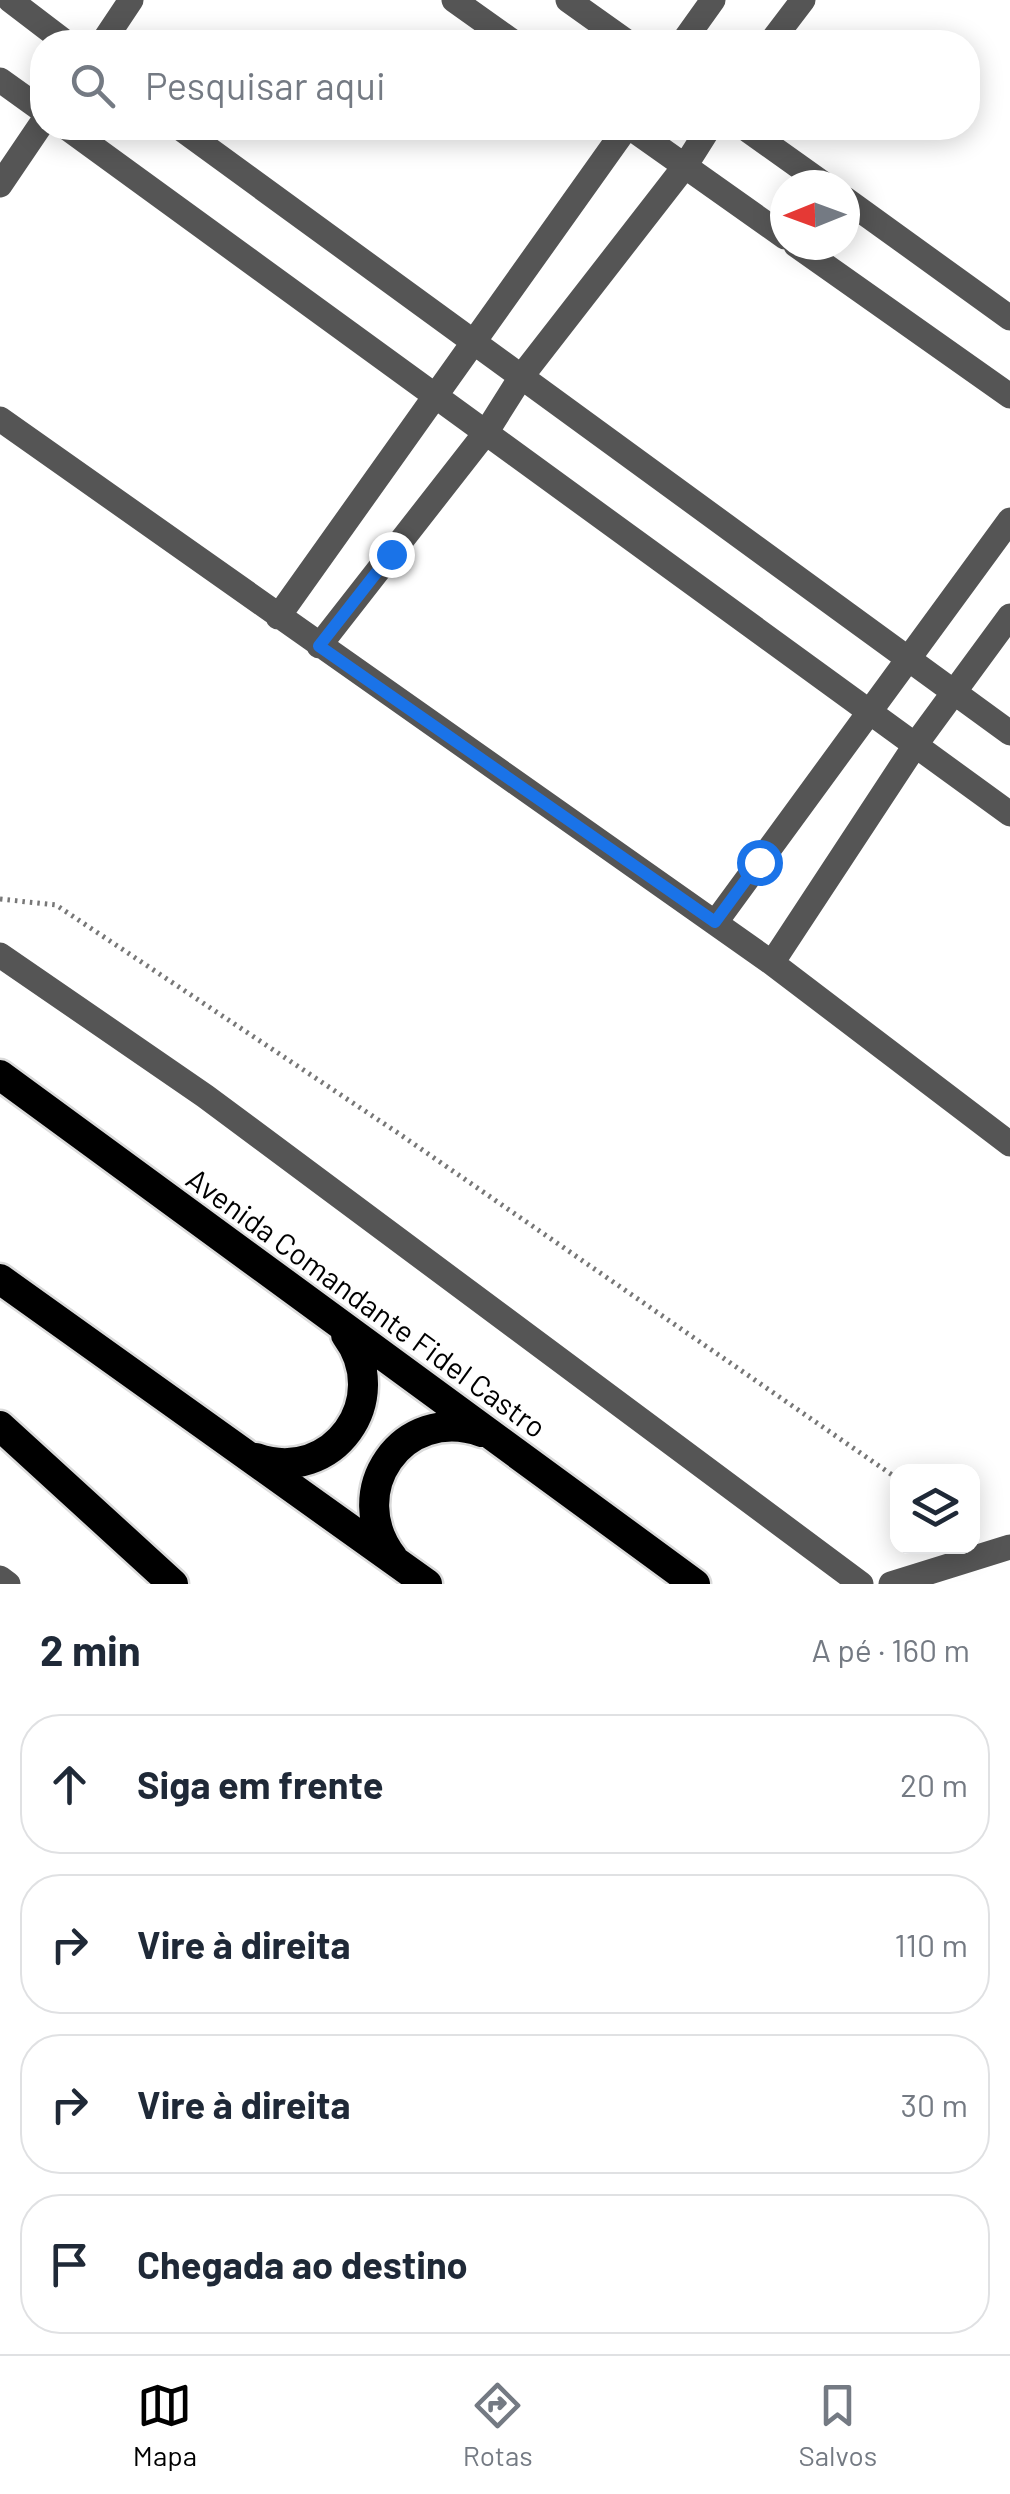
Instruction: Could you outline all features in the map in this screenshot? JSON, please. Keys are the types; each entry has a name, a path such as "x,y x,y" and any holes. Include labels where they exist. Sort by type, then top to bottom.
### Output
{"highway":[{"name":"Avenida Comandante Fidel Castro","path":"0,1075 695,1584"},
{"path":"0,1280 415,1575"},
{"path":"237,1448 261,1460 299,1463 322,1456 350,1430 364,1395 363,1370 354,1346 329,1319"},
{"path":"415,1575 384,1546 372,1508 376,1481 388,1457 407,1439 432,1428 458,1425 494,1438"},
{"path":"0,1426 174,1584"}],"street":[{"path":"10,0 49,30"},
{"path":"111,30 131,0"},
{"path":"454,0 496,30"},
{"path":"568,0 610,30"},
{"path":"692,30 713,0"},
{"path":"779,30 803,0"},
{"path":"0,80 30,101"},
{"path":"0,185 30,140"},
{"path":"83,140 1010,814"},
{"path":"197,140 1010,734"},
{"path":"278,617 472,340 619,140"},
{"path":"646,140 770,226"},
{"path":"319,646 487,431 521,377 700,140"},
{"path":"763,140 804,170"},
{"path":"860,210 1010,318"},
{"path":"817,260 1010,396"},
{"path":"0,419 715,922 1010,1144"},
{"path":"715,922 1010,520"},
{"path":"772,963 916,744 1010,616"},
{"path":"0,955 205,1096 860,1584"},
{"path":"890,1584 1010,1547"},
{"path":"0,1578 8,1584"}],"path":[{"path":"0,899 56,905 398,1133 890,1473"}],"route":[{"path":"391,554 319,646 715,922 759,862"}]}
